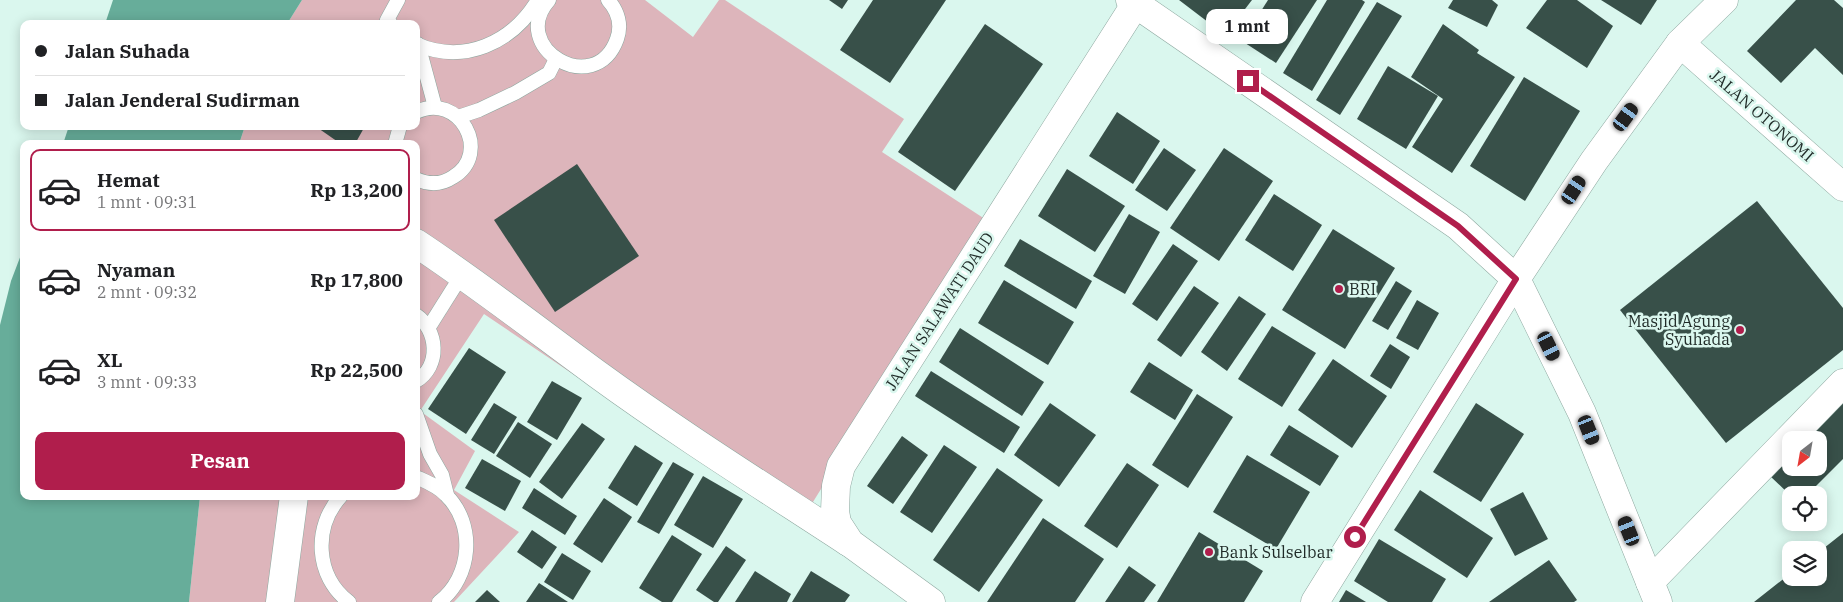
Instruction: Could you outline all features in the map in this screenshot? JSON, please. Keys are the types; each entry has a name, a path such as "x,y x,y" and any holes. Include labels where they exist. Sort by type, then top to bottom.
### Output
{"main road":[{"path":"1315,602 1516,279 1594,161 1680,43 1724,0"},
{"path":"1134,1 1458,226 1516,279 1582,413 1654,592 1843,382"},
{"name":"JALAN SALAWATI DAUD","path":"931,602 850,544 837,523 835,511 836,486 841,466 1134,1"},
{"name":"JALAN OTONOMI","path":"1680,43 1843,187"},
{"path":"420,246 462,273 598,374 850,544"},
{"path":"280,602 293,500"}],"lane":[{"path":"387,20 398,0"},
{"path":"420,45 446,52 469,51 490,45 509,34 525,19 538,0"},
{"path":"549,0 544,5 539,19 539,35 545,49 556,59 568,65 582,67 594,64 606,56 614,45 619,33 618,19 614,7 608,0"},
{"path":"420,54 435,107"},
{"path":"458,117 515,94 549,73 556,59"},
{"path":"420,110 435,107 447,110 458,117 466,128 471,140 471,153 466,164 458,174 447,181 435,184 420,180"},
{"path":"429,328 462,273"},
{"path":"420,319 429,328 434,341 433,356 428,369 420,377"},
{"path":"420,425 430,454 442,475 446,495"},
{"path":"420,470 430,454"},
{"path":"420,478 432,484 446,495 458,510 465,527 465,564 457,581 446,597 439,602"},
{"path":"337,500 324,522 321,542 323,562 330,580 341,596 349,602"}],"shaded area":[{"path":"113,0 302,0 290,20 106,20"},
{"path":"302,0 645,0 693,37 719,0 725,0 904,119 882,152 988,221 798,526 484,314 420,411 420,140 240,140 244,130 420,130 420,20 290,20"},
{"path":"68,130 244,130 240,140 64,140"},
{"path":"20,257 20,500 200,500 189,602 0,602 0,325 11,281"},
{"path":"420,411 475,451 454,490 519,532 454,602 189,602 200,500 420,500"}],"building":[{"path":"829,0 848,0 842,9"},
{"path":"873,0 946,0 890,83 840,50"},
{"path":"1179,0 1252,0 1225,35"},
{"path":"1268,0 1317,0 1276,63 1242,41"},
{"path":"1327,0 1362,0 1365,2 1312,91 1283,73"},
{"path":"1453,0 1492,0 1498,5 1487,27 1448,8"},
{"path":"1547,0 1577,0 1613,26 1587,68 1526,28"},
{"path":"1601,0 1657,0 1641,25"},
{"path":"1796,0 1834,0 1843,8 1843,75 1815,48 1781,83 1747,51"},
{"path":"1377,2 1402,16 1340,115 1316,100"},
{"path":"985,24 1043,64 955,191 898,152"},
{"path":"1443,24 1479,50 1477,53 1515,77 1452,173 1412,147 1443,99 1411,77"},
{"path":"1388,66 1438,96 1406,149 1357,119"},
{"path":"1524,77 1580,111 1525,201 1470,166"},
{"path":"1117,112 1160,141 1133,184 1089,156"},
{"path":"321,130 363,130 357,140 335,140"},
{"path":"1164,148 1196,170 1167,211 1135,190"},
{"path":"1224,148 1273,181 1219,261 1170,228"},
{"path":"577,164 639,256 555,312 494,220"},
{"path":"1067,169 1125,206 1095,252 1038,216"},
{"path":"1274,194 1322,225 1293,271 1245,240"},
{"name":"Masjid Agung Syuhada","path":"1757,201 1843,308 1843,350 1726,443 1620,310"},
{"path":"1129,214 1160,232 1125,294 1093,276"},
{"name":"BRI","path":"1333,229 1395,268 1345,349 1282,310"},
{"path":"1020,239 1092,281 1076,309 1004,266"},
{"path":"1173,244 1198,261 1157,321 1132,304"},
{"path":"1004,280 1074,322 1048,365 978,323"},
{"path":"1396,281 1412,291 1388,330 1372,321"},
{"path":"1194,286 1219,303 1181,357 1157,340"},
{"path":"1239,296 1266,314 1227,371 1201,352"},
{"path":"1417,300 1439,313 1418,350 1396,338"},
{"path":"1272,326 1316,353 1282,407 1238,379"},
{"path":"960,328 1044,382 1022,416 939,362"},
{"path":"1390,344 1410,357 1391,389 1370,376"},
{"path":"469,348 506,372 466,434 428,409"},
{"path":"1333,359 1387,396 1352,448 1298,410"},
{"path":"1149,362 1193,390 1175,420 1130,392"},
{"path":"931,371 1020,427 1004,453 915,396"},
{"path":"552,381 582,398 557,440 527,422"},
{"path":"1197,394 1233,417 1188,488 1152,465"},
{"path":"494,403 517,417 494,454 471,440"},
{"path":"1050,403 1096,435 1059,487 1014,455"},
{"path":"1476,403 1524,434 1481,502 1433,472"},
{"path":"1843,403 1843,459 1828,474 1828,431 1815,431"},
{"path":"518,422 552,444 530,478 496,456"},
{"path":"582,423 605,439 562,499 539,482"},
{"path":"1289,425 1339,456 1320,486 1270,455"},
{"path":"902,436 928,455 893,504 867,486"},
{"path":"635,445 663,463 637,506 608,488"},
{"path":"944,445 977,467 932,533 900,512"},
{"path":"1247,455 1310,492 1276,549 1213,512"},
{"path":"482,459 521,481 505,511 465,488"},
{"path":"673,462 694,474 659,534 637,522"},
{"path":"1127,463 1159,485 1117,548 1084,526"},
{"path":"1782,464 1782,476 1826,476 1816,486 1782,487 1770,476"},
{"path":"997,468 1043,500 979,592 933,560"},
{"path":"703,476 743,499 713,548 674,525"},
{"path":"534,488 577,516 565,535 522,508"},
{"path":"1420,490 1493,538 1467,578 1394,530"},
{"path":"1523,492 1548,539 1515,556 1490,509"},
{"path":"604,498 632,517 602,563 573,544"},
{"path":"1043,518 1104,559 1075,602 987,602"},
{"path":"532,530 557,547 542,569 517,552"},
{"name":"Bank Sulselbar","path":"1199,532 1263,571 1244,602 1157,602"},
{"path":"1843,533 1843,602 1754,602 1782,580 1782,586 1827,586 1827,546"},
{"path":"672,535 702,554 672,602 662,602 639,588"},
{"path":"1379,539 1446,579 1432,602 1388,602 1354,581"},
{"path":"726,546 746,560 718,602 714,602 696,590"},
{"path":"562,553 591,571 573,600 544,582"},
{"path":"1549,560 1577,600 1574,602 1489,602"},
{"path":"1129,566 1156,585 1144,602 1105,602"},
{"path":"755,571 791,594 787,602 735,602"},
{"path":"811,571 850,595 845,602 792,602"},
{"path":"539,583 568,602 526,602"},
{"path":"487,590 500,602 475,602"},
{"path":"1346,590 1366,602 1339,602"}],"place":[{"name":"BRI","path":"1339,289"},
{"name":"Masjid Agung Syuhada","path":"1740,330"},
{"name":"Bank Sulselbar","path":"1209,552"}],"route":[{"path":"1248,81 1458,226 1516,279 1355,537"}]}
